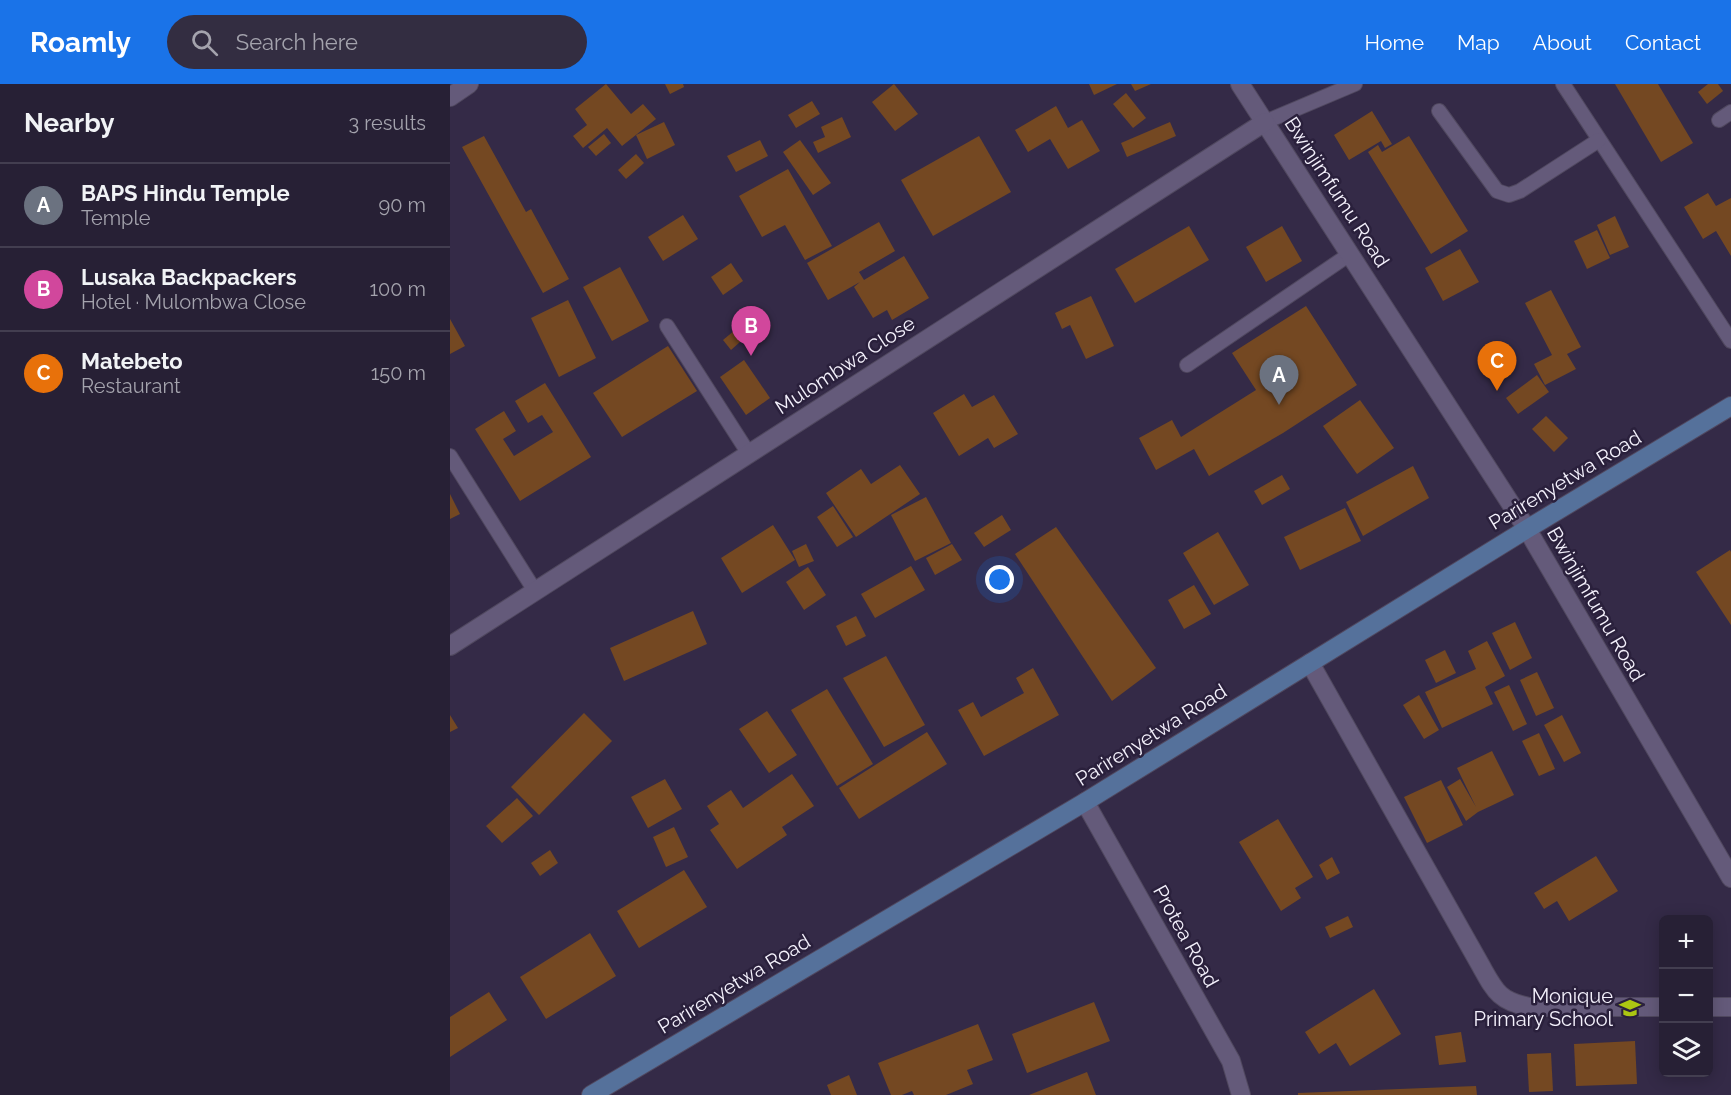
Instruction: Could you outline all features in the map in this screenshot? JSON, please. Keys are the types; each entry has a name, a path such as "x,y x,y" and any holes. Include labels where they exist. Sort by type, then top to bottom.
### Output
{"main road":[{"name":"Parirenyetwa Road","path":"591,1095 1085,802 1731,406"}],"street":[{"path":"450,96 469,84"},
{"name":"Bwinjimfumu Road","path":"1240,84 1527,529 1731,878"},
{"name":"Mulombwa Close","path":"450,646 1265,122"},
{"path":"1310,663 1481,966 1503,999 1529,1007 1659,1007"},
{"name":"Protea Road","path":"1085,802 1231,1061 1241,1095"},
{"path":"1713,1007 1731,1007"}],"lane":[{"path":"1265,122 1355,84"},
{"path":"1563,84 1731,341"},
{"path":"1439,111 1497,191 1509,195 1520,191 1599,140"},
{"path":"1719,120 1731,112"},
{"path":"1186,365 1350,254"},
{"path":"667,326 749,454"},
{"path":"450,456 535,591"}],"building":[{"path":"606,84 631,114 643,104 656,119 622,146 607,128 583,148 573,136 587,125 575,109"},
{"path":"665,84 683,84 684,87 670,94"},
{"path":"894,84 918,114 895,131 872,102"},
{"path":"1089,84 1117,84 1094,95"},
{"path":"1131,84 1151,84 1135,91"},
{"path":"1615,84 1658,84 1693,143 1661,162"},
{"path":"1708,84 1718,84 1723,91 1707,104 1698,92"},
{"path":"1126,93 1146,118 1133,128 1113,104"},
{"path":"812,101 820,114 796,128 788,115"},
{"path":"1056,106 1068,128 1082,120 1100,151 1068,169 1050,139 1028,152 1015,130"},
{"path":"1372,111 1392,144 1385,148 1381,141 1349,160 1334,135"},
{"path":"842,117 851,137 818,153 813,142 825,137 821,127"},
{"path":"664,122 675,145 647,159 636,135"},
{"path":"1170,122 1176,136 1127,157 1121,143"},
{"path":"604,134 611,143 596,156 588,147"},
{"path":"484,136 526,212 531,209 569,279 543,293 462,147"},
{"path":"979,136 1011,192 933,236 901,180"},
{"path":"1409,136 1468,231 1431,254 1368,152 1378,145 1382,152"},
{"path":"760,140 768,156 736,172 727,156"},
{"path":"800,140 831,183 813,195 783,152"},
{"path":"636,154 644,163 626,179 618,170"},
{"path":"788,169 832,246 805,260 785,225 762,237 739,196"},
{"path":"1708,193 1716,206 1731,198 1731,256 1716,231 1703,239 1684,207"},
{"path":"683,215 698,239 663,261 648,237"},
{"path":"1615,216 1629,247 1610,255 1597,225"},
{"path":"879,222 895,251 859,272 864,280 904,256 929,298 892,320 887,310 873,318 854,287 860,282 828,300 807,263"},
{"path":"1189,226 1209,260 1135,303 1115,269"},
{"path":"1282,226 1302,261 1266,282 1246,247"},
{"path":"1597,230 1610,258 1587,269 1574,241"},
{"path":"1460,249 1479,282 1443,301 1425,268"},
{"path":"731,263 743,281 723,295 711,277"},
{"path":"620,267 649,321 612,341 583,287"},
{"path":"1551,290 1581,347 1567,354 1576,369 1545,385 1534,364 1552,355 1525,303"},
{"path":"1091,296 1114,346 1086,359 1070,325 1062,329 1055,313"},
{"path":"568,300 596,358 559,377 531,318"},
{"path":"1306,306 1357,385 1283,433 1209,476 1194,449 1156,470 1139,438 1172,420 1181,437 1256,390 1232,353"},
{"path":"450,319 465,346 450,354"},
{"path":"741,325 749,334 731,350 723,340"},
{"path":"668,346 697,391 622,437 593,393"},
{"path":"744,360 770,398 746,415 720,377"},
{"path":"1537,375 1549,392 1518,414 1506,398"},
{"path":"545,383 591,457 520,501 475,429 504,411 516,431 503,439 514,456 553,432 542,415 528,423 515,401"},
{"path":"964,394 972,407 994,395 1018,434 994,448 988,438 959,456 933,413"},
{"path":"1360,400 1394,448 1357,474 1323,426"},
{"path":"1546,416 1568,438 1554,452 1532,429"},
{"path":"900,465 920,494 856,537 826,493 861,469 871,484"},
{"path":"1413,466 1429,498 1363,536 1346,502"},
{"path":"1282,475 1290,489 1262,505 1254,491"},
{"path":"450,494 460,514 450,519"},
{"path":"926,497 951,543 915,561 891,515"},
{"path":"833,506 853,537 837,547 817,517"},
{"path":"1345,508 1361,541 1300,570 1284,537"},
{"path":"1002,515 1011,530 984,547 974,533"},
{"path":"773,525 795,560 742,593 721,558"},
{"path":"1056,527 1156,668 1112,701 1015,554"},
{"path":"1218,532 1249,585 1214,605 1183,553"},
{"path":"806,544 814,561 799,567 792,551"},
{"path":"952,544 962,560 935,575 926,558"},
{"path":"1730,550 1731,552 1731,625 1696,572"},
{"path":"911,566 925,590 875,618 861,594"},
{"path":"808,567 826,595 804,610 786,582"},
{"path":"1194,585 1211,614 1184,629 1168,600"},
{"path":"693,611 707,644 624,681 610,648"},
{"path":"856,616 866,636 846,646 836,626"},
{"path":"1515,622 1532,658 1510,670 1492,633"},
{"path":"1487,641 1505,676 1485,687 1493,704 1442,728 1425,692 1476,669 1468,651"},
{"path":"1445,650 1456,673 1436,683 1425,660"},
{"path":"886,656 925,725 884,747 843,678"},
{"path":"1033,668 1059,715 984,756 958,710 973,702 981,717 1024,693 1016,678"},
{"path":"1537,672 1554,708 1536,716 1520,680"},
{"path":"1509,685 1527,724 1513,731 1494,692"},
{"path":"827,689 873,764 837,786 791,710"},
{"path":"1419,695 1439,730 1424,739 1403,705"},
{"path":"767,711 797,755 769,773 739,729"},
{"path":"584,713 612,741 539,815 511,787"},
{"path":"450,715 458,728 450,732"},
{"path":"1562,715 1581,753 1564,762 1544,725"},
{"path":"927,732 947,764 859,819 839,788"},
{"path":"1539,733 1555,769 1539,776 1522,741"},
{"path":"1492,751 1514,795 1478,812 1466,821 1447,787 1460,779 1476,807 1457,768"},
{"path":"792,774 814,806 782,827 787,835 737,869 710,830 719,824 707,806 731,790 743,808"},
{"path":"665,779 682,809 648,828 631,797"},
{"path":"1441,780 1463,825 1427,843 1404,797"},
{"path":"517,798 533,816 502,843 486,826"},
{"path":"1278,819 1313,877 1295,888 1301,898 1281,911 1239,842"},
{"path":"674,827 688,857 666,867 653,837"},
{"path":"550,850 558,863 540,876 531,863"},
{"path":"1596,856 1618,891 1569,921 1557,901 1544,909 1534,893"},
{"path":"1332,857 1340,873 1327,880 1319,865"},
{"path":"684,870 707,907 639,948 617,911"},
{"path":"1348,916 1353,927 1330,938 1325,927"},
{"path":"590,933 616,976 546,1019 520,977"},
{"path":"1374,989 1401,1034 1350,1066 1336,1043 1319,1054 1305,1032"},
{"path":"489,992 507,1020 450,1057 450,1017"},
{"path":"1094,1002 1110,1041 1027,1073 1012,1034"},
{"path":"978,1024 993,1060 967,1070 973,1084 946,1095 914,1095 912,1091 902,1095 891,1095 878,1063"},
{"path":"1461,1032 1466,1062 1439,1065 1435,1036"},
{"path":"1635,1041 1637,1084 1576,1086 1574,1044"},
{"path":"1551,1053 1553,1091 1529,1092 1527,1054"},
{"path":"1087,1072 1096,1095 1029,1095"},
{"path":"849,1075 857,1095 831,1095 827,1085"},
{"path":"1476,1086 1477,1095 1298,1095 1298,1093"}],"place":[{"name":"Lusaka Backpackers","path":"751,356"},
{"name":"Matebeto","path":"1497,391"},
{"name":"BAPS Hindu Temple","path":"1279,405"},
{"name":"Monique Primary School","path":"1630,1008"}]}
